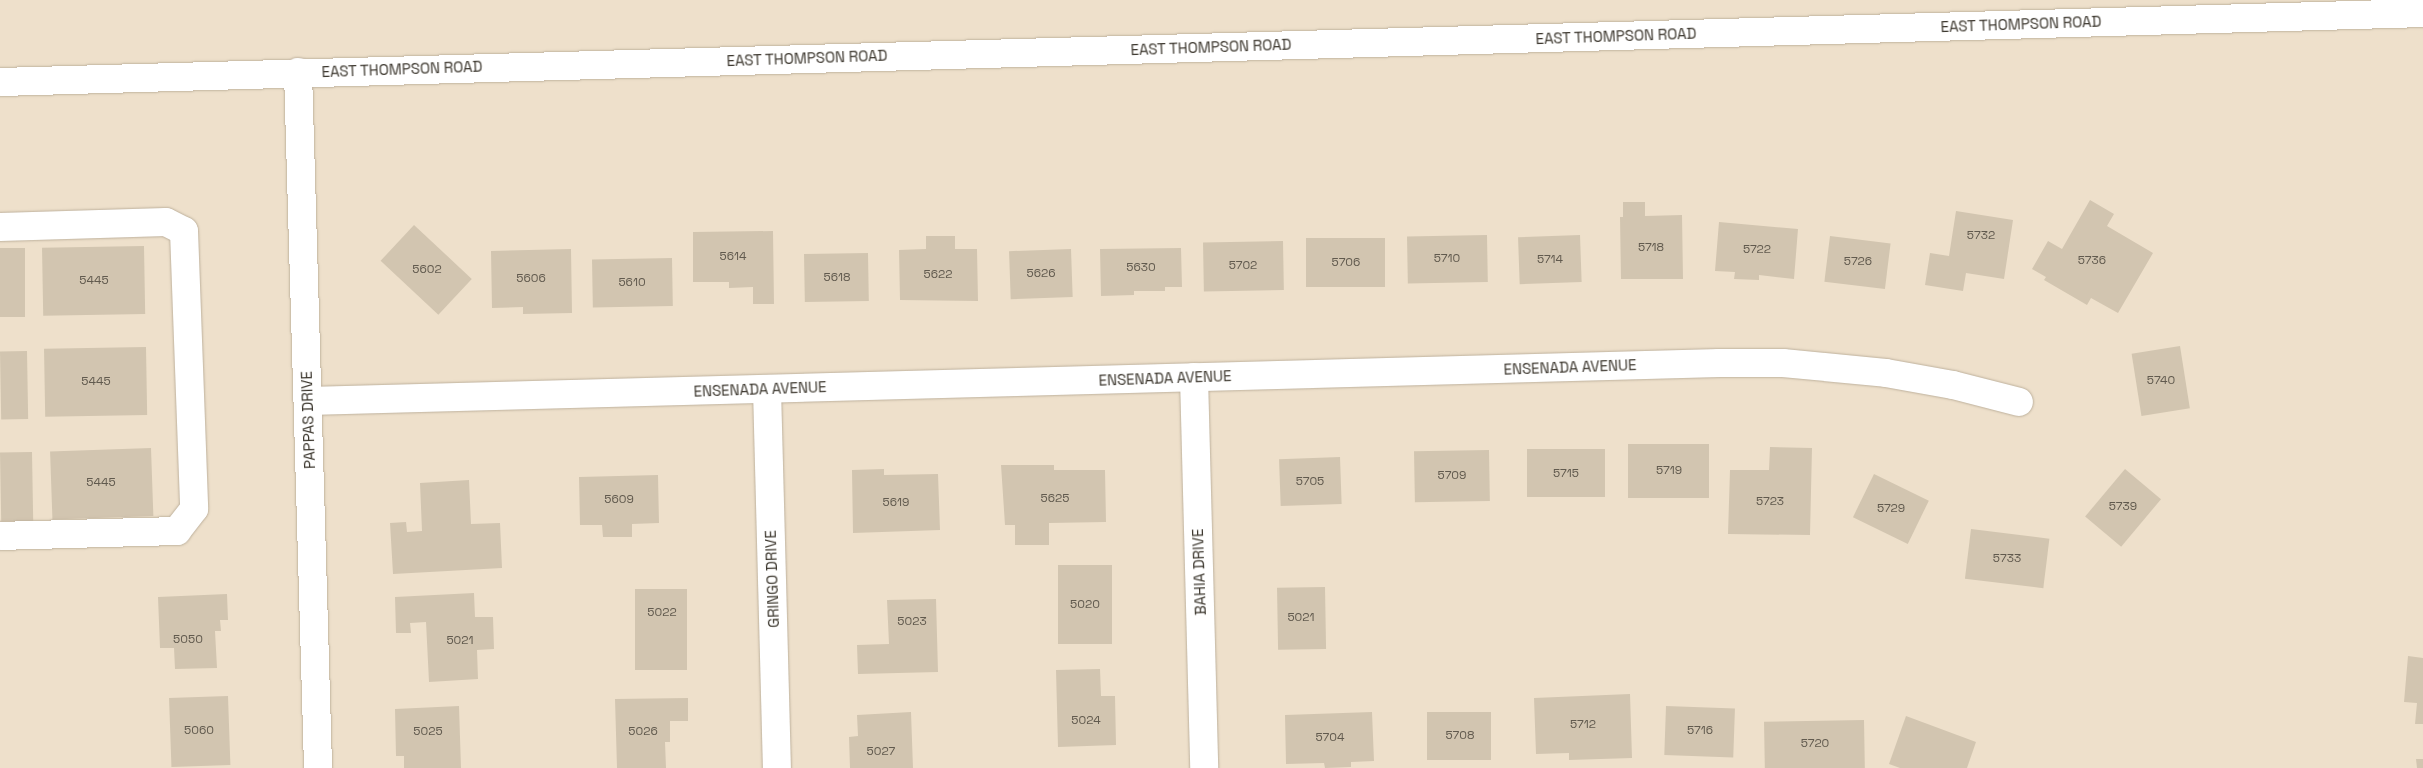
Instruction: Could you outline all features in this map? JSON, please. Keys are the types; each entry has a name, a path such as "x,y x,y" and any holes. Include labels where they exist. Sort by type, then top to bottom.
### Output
{"street":[{"name":"EAST THOMPSON ROAD","path":"0,82 298,72 2423,13"},
{"name":"PAPPAS DRIVE","path":"298,72 318,768"},
{"path":"0,227 166,222 184,231 194,509 176,531 0,536"},
{"name":"ENSENADA AVENUE","path":"308,401 1783,363 1886,373 1953,385 2019,402"},
{"name":"BAHIA DRIVE","path":"1194,377 1204,768"},
{"name":"GRINGO DRIVE","path":"767,389 777,768"}],"building":[{"path":"2090,200 2114,214 2107,226 2153,253 2118,313 2091,298 2087,305 2044,280 2046,277 2032,269 2048,241 2062,249"},
{"path":"1623,202 1645,202 1645,216 1682,215 1683,279 1621,279 1620,217 1623,217"},
{"path":"1956,211 2013,220 2004,279 1966,273 1963,291 1925,285 1930,253 1949,256"},
{"path":"1719,222 1798,229 1794,279 1759,275 1759,280 1734,279 1735,272 1715,271"},
{"path":"414,225 472,279 438,315 381,261"},
{"path":"773,231 774,304 753,304 753,287 729,288 729,282 693,282 693,232"},
{"path":"1487,235 1488,282 1408,283 1407,236"},
{"path":"1580,235 1582,282 1520,284 1518,237"},
{"path":"926,236 955,236 955,249 977,249 978,301 900,300 899,250 926,249"},
{"path":"1830,236 1891,243 1885,289 1824,282"},
{"path":"1306,238 1385,238 1385,287 1306,287"},
{"path":"1283,241 1284,290 1204,291 1203,242"},
{"path":"144,246 145,314 43,316 42,248"},
{"path":"0,248 25,248 25,317 0,317"},
{"path":"1181,248 1182,287 1165,287 1165,291 1134,291 1134,295 1101,296 1100,249"},
{"path":"571,249 572,313 523,314 523,307 492,308 491,251"},
{"path":"1071,249 1073,297 1011,299 1009,251"},
{"path":"868,253 869,301 805,302 804,254"},
{"path":"672,258 673,306 593,307 592,259"},
{"path":"2180,346 2190,408 2141,416 2132,354"},
{"path":"146,347 147,415 45,417 44,349"},
{"path":"0,351 27,351 28,419 1,419"},
{"path":"1628,444 1709,444 1709,498 1628,498"},
{"path":"1770,447 1812,448 1810,535 1728,534 1730,470 1769,470"},
{"path":"151,448 153,516 52,519 50,452"},
{"path":"1527,449 1605,449 1605,497 1527,497"},
{"path":"1489,450 1490,501 1415,502 1414,451"},
{"path":"32,452 33,521 1,522 0,453"},
{"path":"1340,457 1342,504 1281,506 1279,459"},
{"path":"1001,465 1054,465 1054,470 1105,470 1106,522 1049,523 1049,545 1015,545 1015,525 1005,525"},
{"path":"884,469 884,475 938,474 940,530 853,533 852,470"},
{"path":"2125,469 2161,499 2121,547 2085,516"},
{"path":"1874,474 1929,501 1908,544 1853,517"},
{"path":"658,475 659,523 632,524 632,537 603,537 602,525 580,525 579,477"},
{"path":"469,480 471,524 500,523 502,568 393,574 390,523 406,522 407,532 422,531 420,483"},
{"path":"1971,529 2049,539 2043,588 1965,579"},
{"path":"1058,565 1112,565 1112,644 1058,644"},
{"path":"1325,587 1326,649 1278,650 1277,588"},
{"path":"635,589 687,589 687,670 635,670"},
{"path":"474,593 475,617 493,617 494,649 477,650 478,679 429,682 426,622 410,623 411,633 396,633 395,597"},
{"path":"227,594 228,620 220,620 221,631 215,631 217,668 175,669 174,648 160,648 158,597"},
{"path":"936,599 938,672 858,674 857,645 889,644 887,600"},
{"path":"2408,656 2423,658 2423,724 2415,724 2417,703 2404,702"},
{"path":"1100,669 1101,696 1115,696 1116,745 1058,747 1056,670"},
{"path":"1630,694 1632,758 1569,760 1569,753 1536,754 1534,698"},
{"path":"228,696 230,765 171,767 169,698"},
{"path":"688,698 688,721 670,721 670,742 665,742 666,768 617,768 615,699"},
{"path":"459,706 461,768 404,768 404,756 396,756 395,709"},
{"path":"1666,706 1735,708 1733,757 1664,755"},
{"path":"911,712 913,768 850,768 849,737 858,736 857,715"},
{"path":"1372,712 1374,761 1351,762 1351,767 1325,768 1324,763 1286,764 1285,715"},
{"path":"1427,712 1491,712 1491,760 1427,760"},
{"path":"1906,716 1976,742 1967,768 1900,768 1889,764"},
{"path":"1864,720 1865,768 1765,768 1764,722"},
{"path":"2416,759 2423,759 2423,768 2417,768"}]}
